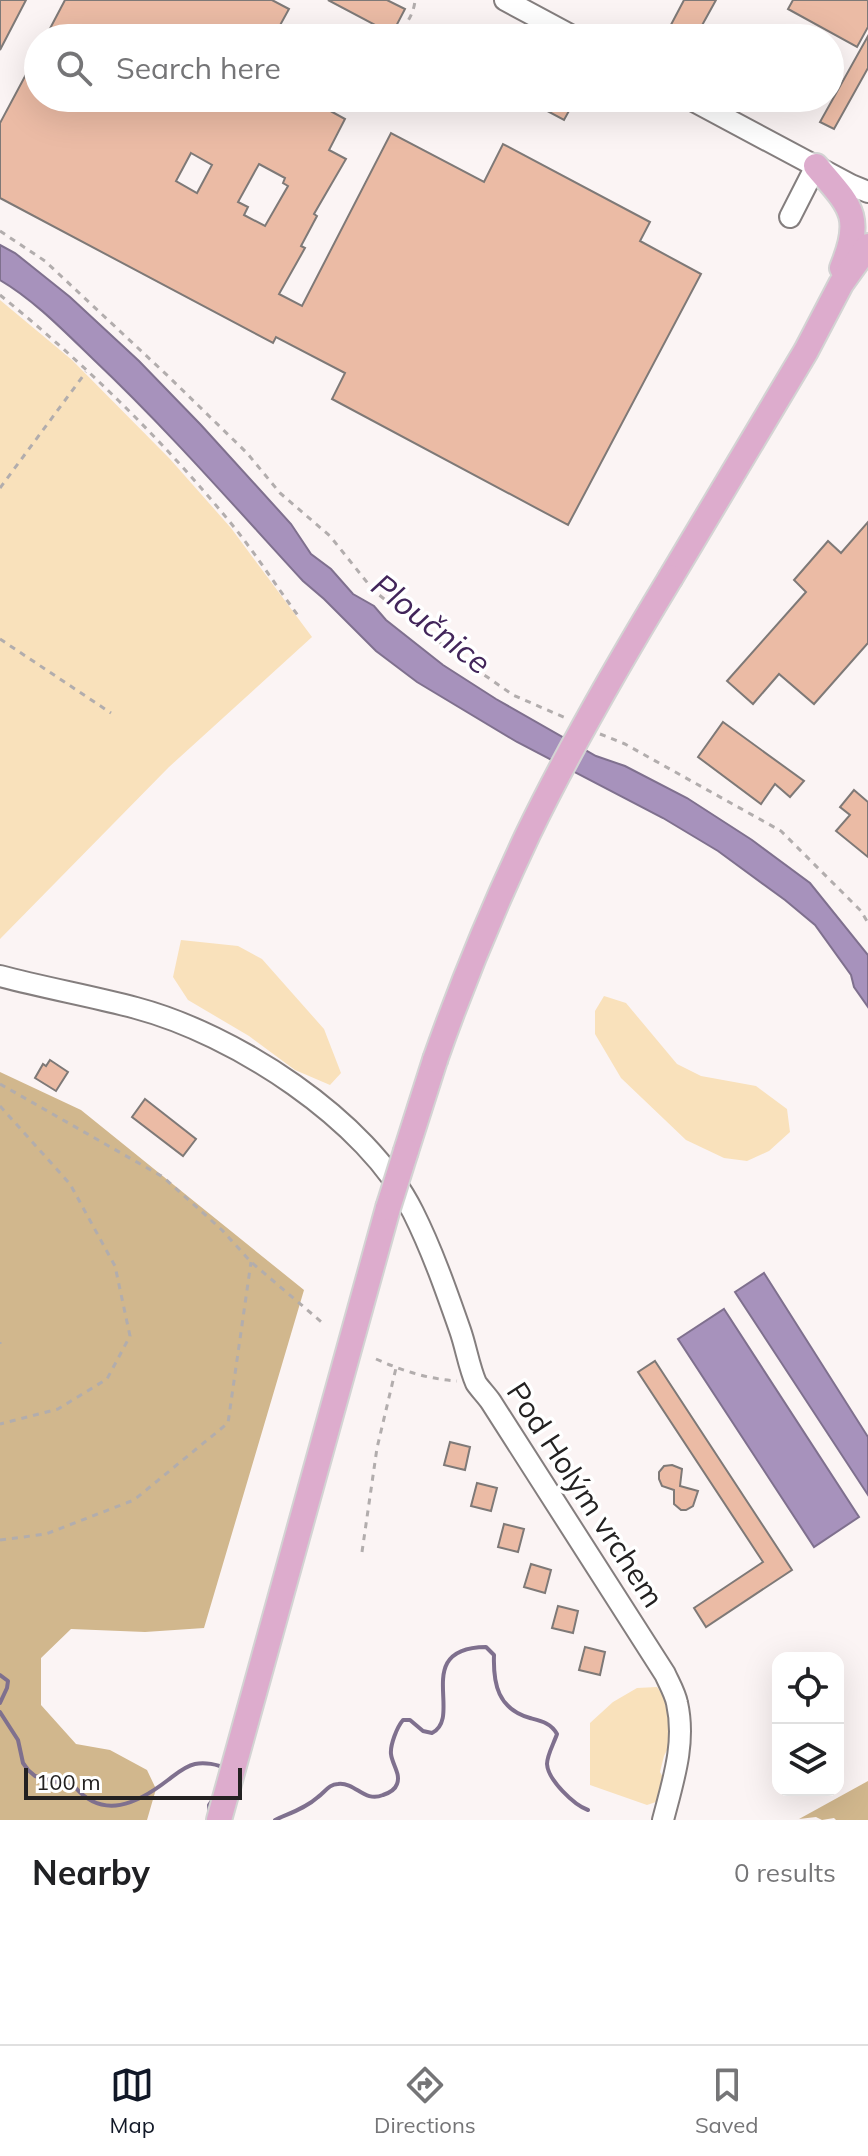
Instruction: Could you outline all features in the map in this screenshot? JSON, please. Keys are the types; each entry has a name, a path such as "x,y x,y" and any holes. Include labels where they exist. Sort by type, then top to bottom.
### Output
{"main road":[{"path":"806,351 853,236 853,219 845,200 816,166"},
{"path":"219,1820 388,1208 459,993 557,775 644,621 806,351 841,284 868,246"},
{"path":"806,351 868,272"}],"street":[{"path":"505,0 550,24"},
{"path":"726,112 816,166 868,192"},
{"path":"790,217 816,166"},
{"path":"0,976 137,1008 177,1022 222,1042 280,1076 337,1118 386,1168 411,1208 442,1281 476,1382"},
{"name":"Pod Holým vrchem","path":"476,1382 665,1674 677,1701 680,1753 663,1820"}],"path":[{"path":"406,24 415,0"},
{"path":"0,231 45,261 169,377 247,453 280,493 330,536 374,591 513,695 574,722"},
{"path":"0,295 53,338 170,453 235,529 299,617"},
{"path":"0,488 87,370"},
{"path":"0,639 111,713"},
{"path":"599,733 625,744 781,831 861,911 868,923"},
{"path":"0,1084 163,1177 222,1230 251,1262 325,1325"},
{"path":"0,1106 70,1184 115,1266 130,1336 107,1379 58,1409 0,1424"},
{"path":"0,1540 46,1534 134,1500 228,1423 251,1262"},
{"name":"Pod Holým vrchem","path":"376,1359 432,1379 476,1382"},
{"path":"362,1552 377,1448 396,1368"}],"shaded area":[{"path":"0,245 15,253 70,297 139,361 291,524 311,554 331,569 353,594 374,606 386,620 443,665 596,756 625,766 687,798 752,840 810,883 868,955 868,1007 854,987 851,975 815,925 718,851 663,818 517,742 417,682 376,651 303,581 120,386 48,316 0,280"},
{"path":"0,300 72,360 170,459 231,528 312,637 169,767 0,939"},
{"path":"181,940 238,946 262,959 324,1029 341,1073 330,1085 295,1070 249,1036 188,1000 173,977"},
{"path":"604,996 626,1003 677,1064 701,1076 756,1086 787,1109 790,1132 769,1151 747,1161 724,1158 686,1140 621,1078 595,1034 595,1011"},
{"path":"0,1072 81,1110 304,1290 204,1628 145,1632 71,1629 41,1658 41,1705 76,1744 110,1750 147,1770 156,1789 147,1820 0,1820"},
{"path":"764,1273 868,1437 868,1495 735,1292"},
{"path":"724,1309 859,1517 814,1547 678,1339"},
{"path":"657,1687 667,1701 671,1742 660,1772 664,1779 659,1801 647,1805 590,1785 590,1723 613,1702 637,1688"},
{"path":"868,1781 868,1820 799,1819 844,1796"}],"building":[{"path":"0,0 26,0 0,50"},
{"path":"65,0 272,0 289,9 281,24 52,24"},
{"path":"328,0 387,0 405,9 397,24 373,24"},
{"path":"684,0 716,0 703,24 671,24"},
{"path":"793,0 868,0 868,27 857,47 844,40 844,24 815,24 788,9"},
{"path":"868,36 868,68 844,111 844,79"},
{"path":"24,78 24,112 332,112 345,119 329,150 346,159 314,214 317,216 301,246 305,248 279,294 302,306 391,133 484,182 503,144 650,222 640,241 701,274 568,525 332,399 345,373 276,337 273,343 0,198 0,123","holes":["191,153 212,165 197,193 176,181","259,164 285,178 283,183 288,186 265,226 244,215 248,207 238,202"]},
{"path":"549,112 568,112 564,120"},
{"path":"826,112 843,112 834,129 820,122"},
{"path":"868,522 868,643 814,704 779,674 753,704 727,681 806,592 794,580 828,541 841,553"},
{"path":"723,722 804,781 790,797 775,784 761,804 698,757"},
{"path":"854,790 868,802 868,857 836,831 850,815 840,807"},
{"path":"50,1060 68,1072 56,1091 35,1078 43,1064 46,1066"},
{"path":"145,1099 196,1139 183,1156 132,1117"},
{"path":"655,1361 792,1570 706,1627 694,1608 763,1562 638,1372"},
{"path":"450,1442 470,1447 465,1470 444,1465"},
{"path":"664,1466 682,1469 680,1486 698,1491 693,1506 686,1510 674,1504 674,1490 662,1486 659,1479 659,1472"},
{"path":"477,1483 497,1488 491,1511 471,1506"},
{"path":"504,1524 524,1529 518,1552 498,1547"},
{"path":"531,1564 551,1570 545,1593 524,1587"},
{"path":"558,1606 578,1611 573,1633 552,1628"},
{"path":"585,1647 605,1652 600,1675 579,1670"}],"waterway":[{"path":"275,1820 298,1810 335,1784 344,1784 376,1797 393,1790 398,1776 391,1750 401,1723 410,1720 423,1731 432,1733 440,1725 443,1713 444,1670 450,1659 463,1650 486,1647 494,1655 495,1676 504,1702 519,1714 542,1721 555,1730 557,1734 548,1757 548,1770 563,1791 588,1810"},
{"path":"0,1675 8,1681 0,1703"},
{"path":"0,1712 18,1740 23,1763 28,1770 35,1776 75,1787 97,1803 109,1806 132,1801 195,1764 211,1764 226,1769"},
{"path":"210,1816 209,1805 213,1799"}],"water label":[{"name":"Ploučnice","path":"431,624"}]}
